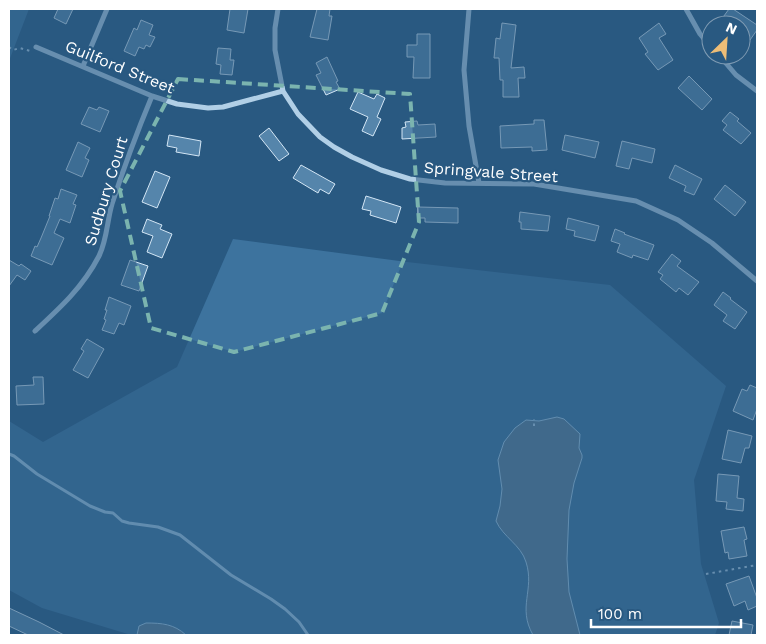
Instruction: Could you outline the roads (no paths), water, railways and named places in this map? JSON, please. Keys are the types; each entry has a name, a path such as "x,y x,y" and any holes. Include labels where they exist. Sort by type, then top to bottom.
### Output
{"street":[{"path":"83,66 107,9"},
{"name":"Springvale Street","path":"278,9 275,28 275,50 283,91 298,114 320,137 352,157 381,170 410,179 444,184 534,184 636,201 678,220 712,243 757,281"},
{"path":"469,9 464,70 469,126 479,183"},
{"path":"686,9 701,35"},
{"name":"Guilford Street","path":"36,47 152,96 177,104 208,108 238,104 283,91"},
{"path":"727,65 736,75 757,91"},
{"name":"Sudbury Court","path":"35,331 67,303 85,279 104,244 110,210 126,160 152,96"}],"waterway":[{"path":"9,454 37,474 90,506 113,513 122,521 158,527 180,535 231,575 285,609 299,622 308,635"}]}
